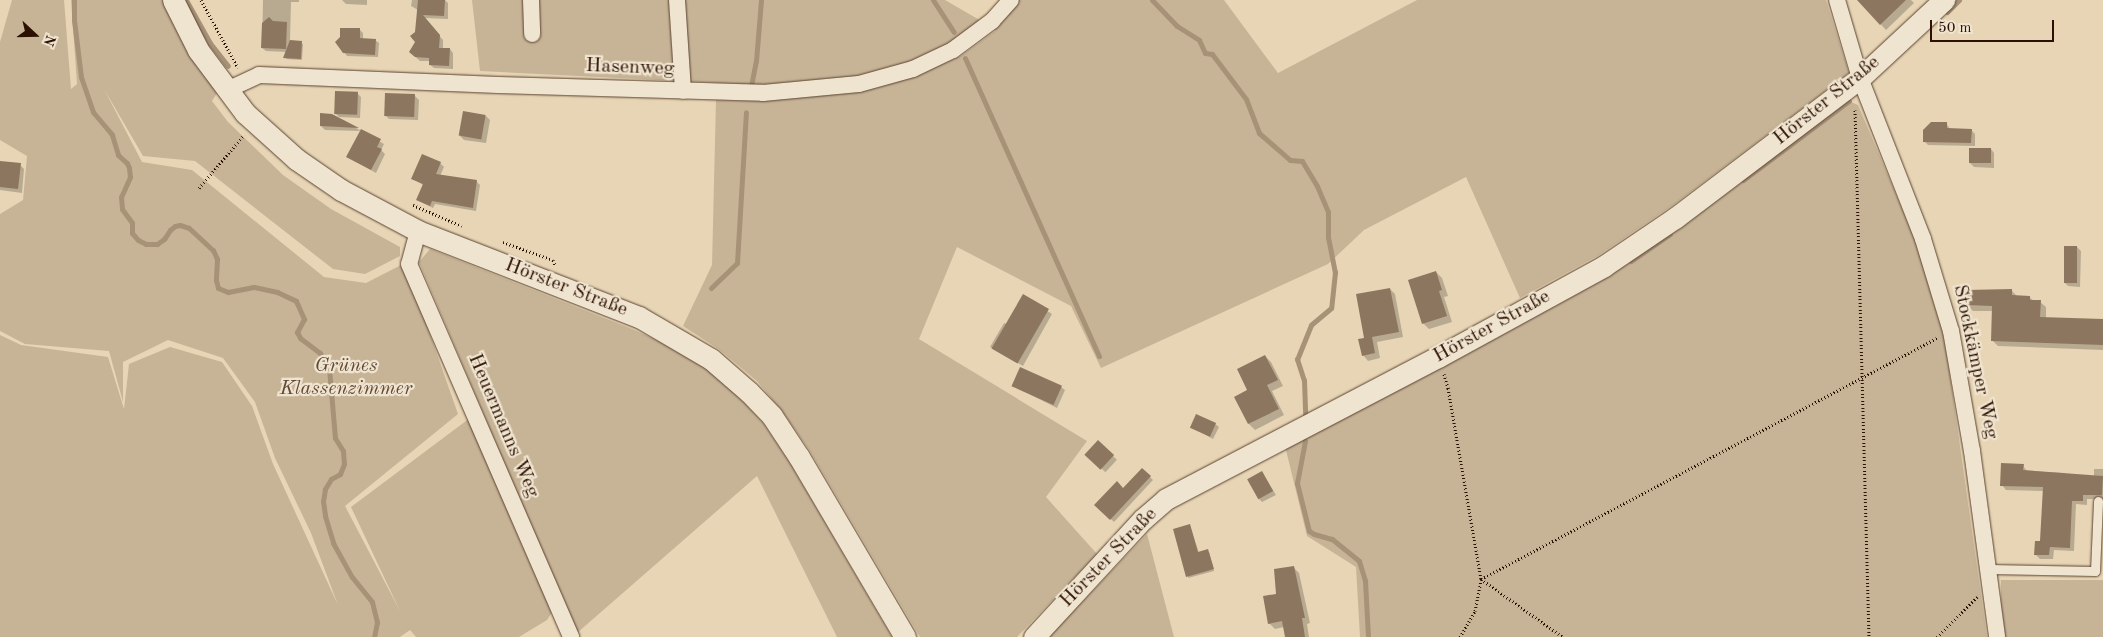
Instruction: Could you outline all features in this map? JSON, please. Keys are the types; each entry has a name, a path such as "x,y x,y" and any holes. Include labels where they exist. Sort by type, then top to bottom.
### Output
{"street":[{"name":"Hörster Straße","path":"173,0 198,50 235,86 244,113 296,159 341,190 418,232 639,317 678,338 711,359 749,392 772,416 799,458 905,637"},
{"path":"531,0 532,34"},
{"path":"677,0 683,91"},
{"name":"Hasenweg","path":"235,86 260,75 763,93 859,84 913,69 953,50 992,21 1011,0"},
{"name":"Stockkämper Weg","path":"1837,0 1860,78 1923,239 1951,330 1972,451 1990,576 1996,637"},
{"name":"Hörster Straße","path":"1034,637 1143,520 1166,499 1438,357 1604,266 1675,218 1860,78 1944,0"},
{"name":"Heuermanns Weg","path":"418,232 409,264 571,637"}],"lane":[{"path":"1990,576 2095,571 2098,501"}],"path":[{"path":"201,0 237,64 235,86"},
{"path":"1860,78 1854,102 1869,637"},
{"path":"199,188 246,133"},
{"path":"406,202 465,227"},
{"path":"499,241 553,260 557,269 558,278 556,284"},
{"path":"1480,579 1951,330"},
{"path":"1438,357 1448,388 1480,579 1474,611 1460,637"},
{"path":"1936,637 1990,576"},
{"path":"1480,579 1563,637"}],"green space":[{"name":"Grünes Klassenzimmer","path":"12,0 64,0 71,89 77,84 71,0 163,0 217,93 212,101 228,122 283,175 331,209 400,247 400,256 365,274 333,269 195,161 143,156 104,89 142,162 192,170 324,277 366,283 405,263 458,414 345,506 400,611 351,507 470,418 553,611 547,620 519,637 416,637 410,630 400,637 0,637 0,335 21,345 108,357 124,409 129,364 170,347 222,362 252,406 273,464 338,605 311,533 275,458 255,402 223,358 168,340 123,362 123,402 109,351 25,344 0,331 0,214 23,200 27,156 0,140 0,42"},
{"path":"472,0 945,0 983,22 949,46 908,64 856,78 761,85 480,71"},
{"path":"1018,0 1224,0 1278,73 1417,0 1826,0 1849,73 1673,205 1599,255 1520,298 1466,177 1364,230 1328,264 1101,368 1071,306 957,247 919,339 1087,441 1046,497 1097,554 1017,637 920,637 810,451 782,411 757,381 720,350 683,326 712,265 716,100 759,101 906,79 961,56 995,31 995,26"},
{"path":"1851,102 1858,105 1916,241 1944,333 1987,637 1360,637 1356,567 1307,536 1285,446 1616,269"},
{"path":"430,249 632,329 672,347 706,368 744,402 764,424 790,463 892,637 837,637 757,476 577,633 419,262"},
{"path":"1147,534 1174,637 1049,637"},
{"path":"2001,580 2103,580 2103,637 2001,637"}],"building":[{"path":"418,0 445,0 444,16 423,15 440,35 439,48 450,48 449,66 429,65 429,58 415,57 409,52 415,42 410,36 415,32"},
{"path":"1857,0 1906,0 1880,25"},
{"path":"269,17 273,21 287,22 286,49 261,48 262,23"},
{"path":"340,28 360,28 360,38 376,39 375,55 343,53 335,42 340,37"},
{"path":"290,40 302,41 301,59 283,58"},
{"path":"335,91 358,92 357,115 334,114"},
{"path":"385,93 415,94 414,117 384,116"},
{"path":"463,111 486,115 481,140 459,136"},
{"path":"320,113 332,114 359,128 320,126"},
{"path":"1931,122 1947,122 1947,128 1972,129 1971,143 1923,142 1923,130"},
{"path":"361,129 381,139 377,147 382,149 371,170 346,157"},
{"path":"1969,148 1991,148 1991,163 1969,163"},
{"path":"422,154 441,162 436,174 477,180 473,208 432,201 430,206 416,200 423,184 411,179"},
{"path":"0,161 21,163 18,189 0,187"},
{"path":"2064,246 2077,246 2077,283 2064,283"},
{"path":"1436,271 1442,290 1439,291 1447,316 1422,324 1408,280"},
{"path":"1390,288 1399,332 1372,337 1375,353 1362,356 1358,339 1364,338 1356,294"},
{"path":"2012,289 2012,295 2030,296 2030,300 2041,300 2040,317 2103,319 2103,345 1991,341 1992,306 1966,305 1966,290"},
{"path":"1023,294 1049,309 1017,364 992,349"},
{"path":"1265,355 1278,380 1267,385 1279,409 1248,424 1234,397 1247,390 1237,369"},
{"path":"1020,367 1062,386 1053,405 1011,386"},
{"path":"1196,414 1216,423 1210,437 1190,428"},
{"path":"1098,440 1114,455 1100,470 1084,455"},
{"path":"2001,463 2024,464 2023,470 2103,476 2102,495 2083,495 2083,501 2072,501 2070,548 2050,547 2049,555 2034,555 2035,541 2040,541 2043,487 2000,486"},
{"path":"1142,468 1151,476 1110,520 1094,505 1117,481 1123,488"},
{"path":"1262,471 1273,491 1258,499 1247,479"},
{"path":"1190,524 1198,552 1208,549 1214,569 1186,577 1173,529"},
{"path":"1294,566 1305,618 1302,618 1305,637 1285,637 1282,621 1268,624 1263,596 1276,594 1274,569"}],"waterway":[{"path":"74,0 74,20 81,77 93,112 112,135 118,155 127,163 129,168 130,177 121,197 122,209 132,223 132,233 138,240 146,244 157,244 175,226 180,225 189,228 213,250 217,259 216,280 218,288 228,292 254,287 277,292 296,301 304,319 297,332 300,338 320,353 329,368 335,438 343,451 344,464 340,474 331,479 325,489 323,501 325,516 333,543 352,577 372,602 377,622 374,637"},
{"path":"186,0 210,43 228,66"},
{"path":"751,86 756,61 761,0"},
{"path":"933,0 954,32"},
{"path":"1152,0 1177,26 1199,40 1205,53 1212,54 1246,99 1259,133 1290,160 1302,161 1317,186 1328,212 1328,237 1335,272 1331,308 1311,325 1297,359 1304,380 1305,418"},
{"path":"1947,12 1959,0"},
{"path":"965,58 1099,356"},
{"path":"1743,180 1849,101"},
{"path":"711,288 737,263 746,112"},
{"path":"1631,261 1670,234"},
{"path":"1305,441 1297,483 1309,531 1332,539 1359,561 1365,581 1368,637"}]}
